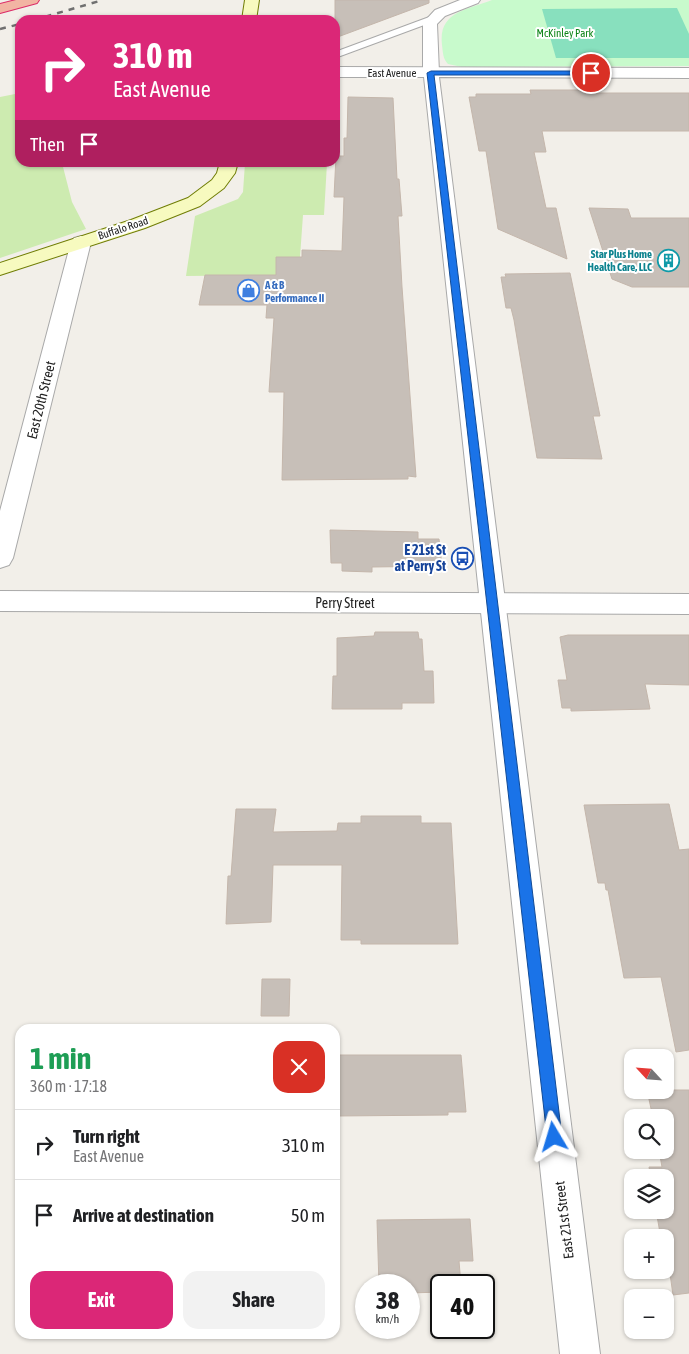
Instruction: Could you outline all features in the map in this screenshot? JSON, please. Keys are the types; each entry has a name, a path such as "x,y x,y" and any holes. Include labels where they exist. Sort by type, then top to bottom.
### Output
{"highway":[{"path":"0,9 32,0"}],"main road":[{"path":"250,15 252,0"},
{"name":"Buffalo Road","path":"0,269 154,218 194,202 218,184 226,173 228,167"}],"street":[{"path":"432,19 473,0"},
{"name":"East 21st Street","path":"432,19 428,26 431,73 580,1354"},
{"name":"East Avenue","path":"340,72 689,73"},
{"name":"East 20th Street","path":"0,558 81,242"},
{"name":"Perry Street","path":"0,601 689,604"}],"lane":[{"path":"340,53 432,19"}],"green space":[{"name":"McKinley Park","path":"492,0 689,0 689,66 462,67 448,64 444,58 442,45 444,25 456,14"},
{"path":"677,8 689,34 689,58 556,58 542,9"},
{"path":"15,94 15,167 63,167 72,202 86,229 0,258 0,97"},
{"path":"245,167 327,167 324,215 303,215 300,257 276,257 276,275 186,276 195,216 238,199 243,192"}],"building":[{"path":"335,0 429,0 429,3 340,36 340,15 335,15"},
{"path":"530,90 590,90 591,93 689,93 689,131 542,131 546,152 534,152 546,208 556,208 567,259 498,229 486,151 479,151 469,97 476,97 476,94 531,94"},
{"path":"348,97 393,98 397,179 399,179 402,216 398,216 402,287 416,477 408,476 408,479 282,480 284,392 269,392 274,318 266,318 267,305 199,305 205,275 276,275 276,257 302,257 302,250 342,251 344,197 334,197 335,167 340,167 340,156 344,156 344,138 347,138"},
{"path":"589,208 628,209 631,218 689,218 689,287 632,287 612,279"},
{"path":"570,273 600,416 593,416 602,459 537,458 514,320 511,308 506,308 501,277 506,277 505,274"},
{"path":"330,530 418,532 418,539 439,539 442,566 372,567 372,572 342,571 342,563 331,563"},
{"path":"375,632 418,632 419,639 422,639 424,671 433,671 434,703 402,703 402,709 332,709 333,676 337,676 337,638 374,636"},
{"path":"568,635 689,635 689,685 645,684 650,709 571,711 571,708 562,708 558,680 567,680 560,637"},
{"path":"669,804 679,850 689,849 689,1050 676,1052 661,977 624,978 608,890 606,890 605,883 598,883 584,805"},
{"path":"236,809 276,809 273,832 337,831 338,823 361,823 361,816 421,816 421,823 451,823 458,944 361,944 361,940 341,940 342,865 273,865 271,922 226,924 228,876 231,876"},
{"path":"262,979 290,979 289,1016 261,1016"},
{"path":"340,1055 461,1055 466,1112 448,1112 448,1115 340,1116"},
{"path":"674,1090 689,1090 689,1293 674,1295 671,1279 674,1279 674,1229 659,1229 658,1219 674,1219 674,1169 649,1169 649,1167 662,1167 661,1159 674,1159 674,1109 651,1109 649,1099 674,1099"},
{"path":"470,1219 473,1261 459,1261 460,1274 430,1274 430,1292 420,1293 420,1274 379,1274 377,1220"}],"railway":[{"path":"51,15 103,0"},
{"path":"0,29 15,25"}],"place":[{"name":"Star Plus Home Health Care, LLC","path":"668,260"},
{"name":"A & B Performance II","path":"249,291"},
{"name":"E 21st St at Perry St","path":"462,558"}],"route":[{"path":"554,1137 431,73 591,73"}]}
